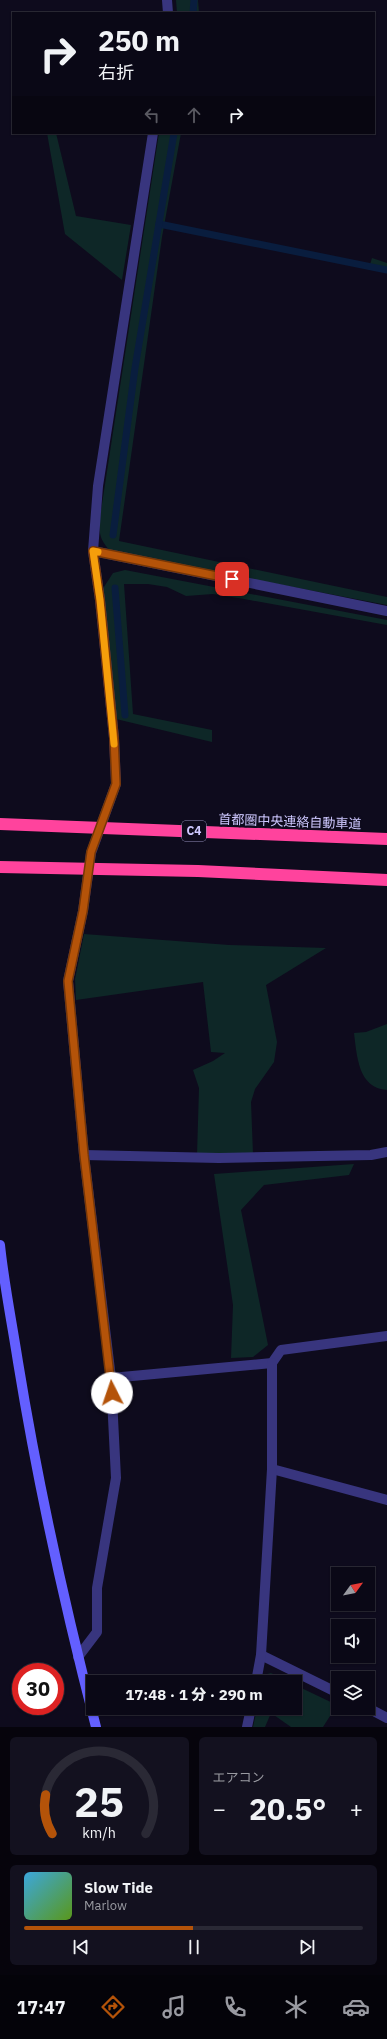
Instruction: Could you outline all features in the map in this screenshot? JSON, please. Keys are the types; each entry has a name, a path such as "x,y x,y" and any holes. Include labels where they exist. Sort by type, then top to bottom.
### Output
{"highway":[{"name":"首都圏中央連絡自動車道","path":"0,824 387,839"},
{"path":"0,867 198,871 387,880"}],"street":[{"path":"167,0 168,12"},
{"path":"78,1657 97,1632 97,1588 116,1478 111,1378 84,1155 68,981 83,911 91,852 116,784 114,738 100,600 93,551 98,486 153,134"},
{"path":"93,551 387,611"},
{"path":"84,1155 219,1158 371,1155 387,1152"},
{"path":"0,1245 26,1406 78,1657 96,1727"},
{"path":"257,1675 261,1655 272,1469 272,1363 281,1350 387,1336"},
{"path":"111,1378 272,1363"},
{"path":"272,1469 387,1500"},
{"path":"261,1655 331,1690"},
{"path":"375,1712 387,1718"},
{"path":"247,1727 250,1715"}],"green space":[{"path":"176,0 198,0 199,12 177,12"},
{"path":"47,134 56,134 76,216 131,225 122,280 65,234"},
{"path":"159,134 181,134 162,237 119,541 387,597 387,605 111,552 102,540 100,532 100,517"},
{"path":"372,258 387,263 387,273 369,268"},
{"path":"125,570 387,620 387,625 213,594 186,596 167,587 148,584 124,584 133,714 212,730 212,742 116,719 102,590 113,573"},
{"path":"84,934 229,945 326,948 266,985 277,1042 274,1062 255,1089 251,1102 253,1154 197,1155 199,1088 193,1070 213,1061 225,1053 211,1052 203,982 76,1000 75,979"},
{"path":"387,1024 387,1090 377,1088 365,1077 358,1061 354,1033 366,1032"},
{"path":"354,1164 349,1175 264,1185 241,1210 268,1345 253,1357 231,1358 233,1305 214,1174"},
{"path":"271,1673 275,1675 263,1675"},
{"path":"302,1688 331,1702 331,1714 323,1727 291,1727 274,1715 302,1715"},
{"path":"256,1715 270,1715 265,1727 253,1727"}],"waterway":[{"path":"193,12 194,0"},
{"path":"113,535 135,368 174,134"},
{"path":"159,224 387,270"},
{"path":"115,588 125,715"}],"slow traffic":[{"path":"98,552 93,551 100,600 114,744"}],"route":[{"path":"112,1393 84,1155 68,981 83,911 91,852 116,784 114,738 100,600 93,551 232,579"}]}
